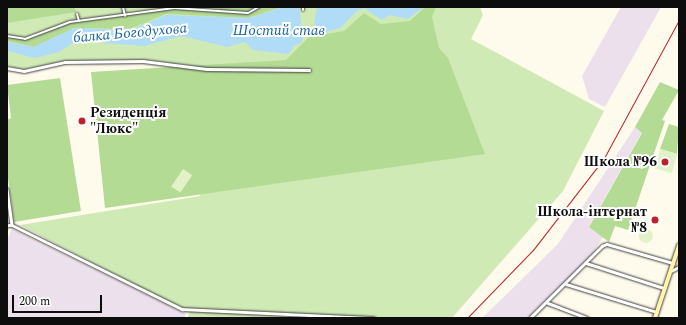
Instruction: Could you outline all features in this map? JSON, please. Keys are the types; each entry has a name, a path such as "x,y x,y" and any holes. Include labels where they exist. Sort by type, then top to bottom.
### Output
{"main road":[{"path":"655,318 679,246"}],"street":[{"path":"123,7 125,16"},
{"path":"7,36 26,38 79,21 125,16 166,8 217,8 252,13 259,7"},
{"path":"77,14 79,21"},
{"path":"7,68 24,71 65,62 143,61 207,69 309,70"},
{"path":"7,189 12,225"},
{"path":"7,226 12,225 182,309 374,318"},
{"path":"530,318 548,303 552,294 565,284 607,244 673,263"},
{"path":"586,263 664,288"},
{"path":"670,271 679,267"},
{"path":"565,284 657,312"},
{"path":"548,303 587,318"}],"shaded area":[{"path":"621,7 661,7 605,107 589,99 582,76"},
{"path":"635,127 642,132 589,226 603,237 590,257 527,318 482,318 558,244"},
{"path":"12,229 186,314 184,318 7,318 7,240"}],"green space":[{"path":"7,7 480,7 483,15 471,39 604,111 563,191 452,318 187,318 190,313 20,225 200,196 178,65 139,60 66,61 23,70 7,66"},
{"path":"7,7 75,7 76,12 7,23"},
{"path":"219,7 281,7 249,18 166,14 130,29 74,28 34,47 7,41 7,38 28,39 70,23 172,9 220,10"},
{"path":"425,7 436,7 432,17 439,48 448,58 485,154 105,208 91,72 286,60 309,37 344,31 364,13 381,24 410,21"},
{"path":"60,78 81,211 14,222 7,171 7,120 11,118 7,85"},
{"path":"660,82 679,90 662,120 665,121 628,230 615,226 609,242 589,227 642,133 635,127"},
{"path":"669,124 679,127 677,154 660,149"},
{"path":"660,149 677,154 672,173 654,168"},
{"path":"183,169 192,175 180,193 171,186"},
{"path":"646,229 651,231 653,236 651,241 646,243 641,241 639,236 641,231"}],"water":[{"name":"Шостий став","path":"283,7 299,7 303,37 301,44 296,44 288,54 253,50 245,42 227,47 181,36 145,46 104,43 94,38 78,40 59,52 35,58 7,51 7,42 34,47 74,28 130,30 166,15 249,18"},
{"path":"317,7 424,7 408,19 389,15 382,20 364,8 357,11 340,28 326,32 314,24"}],"railway":[{"path":"467,318 533,250 604,158 679,20"}],"place":[{"name":"Резиденція \"Люкс\"","path":"82,121"},
{"name":"Школа №96","path":"665,162"},
{"name":"Школа-інтернат №8","path":"655,220"}],"water label":[{"name":"балка Богодухова","path":"130,33"}]}
